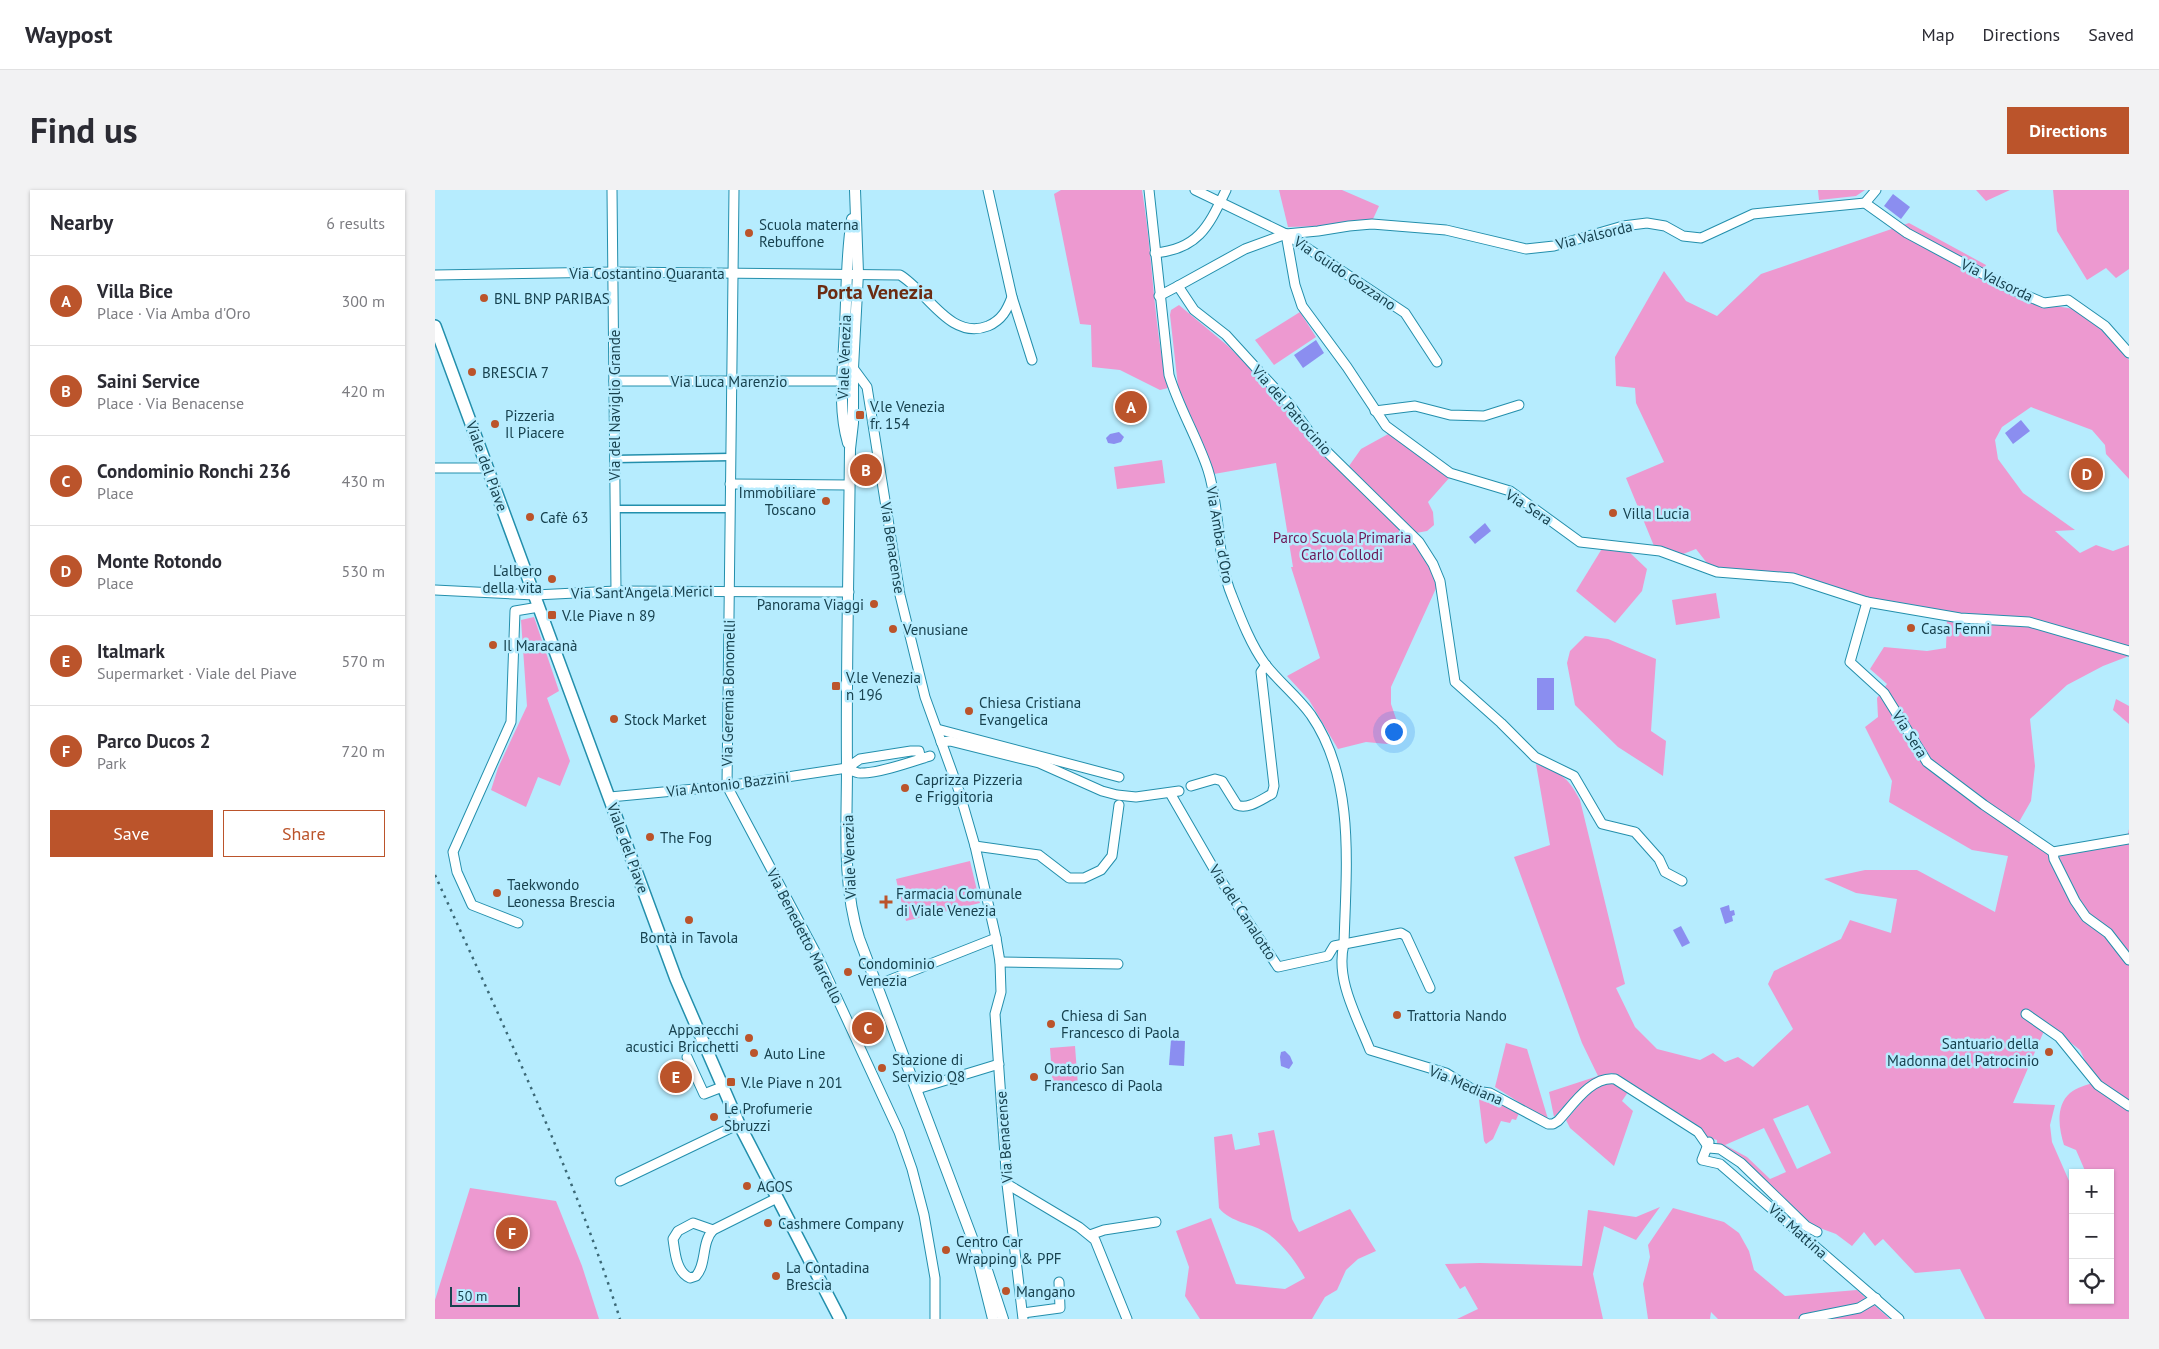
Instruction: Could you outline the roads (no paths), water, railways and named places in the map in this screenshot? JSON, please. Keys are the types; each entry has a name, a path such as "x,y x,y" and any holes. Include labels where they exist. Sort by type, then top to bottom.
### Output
{"main road":[{"name":"Viale del Piave","path":"435,326 676,979 739,1124 840,1319"}],"street":[{"name":"Via del Naviglio Grande","path":"612,190 616,590"},
{"name":"Via Geremia Bonomelli","path":"727,786 734,190"},
{"name":"Viale Venezia","path":"855,190 853,423 849,485 847,768 847,856 851,914 974,1243 993,1319"},
{"path":"988,190 1012,297 1032,360"},
{"name":"Via Amba d'Oro","path":"1149,190 1169,375 1176,397 1208,470 1231,594 1256,650 1266,665 1311,716 1328,746 1337,775 1343,808 1346,877 1342,954 1346,989 1369,1050"},
{"path":"1195,190 1286,234"},
{"path":"1155,253 1173,250 1199,236 1210,223 1226,190"},
{"path":"1865,203 1876,190"},
{"name":"Via Valsorda","path":"1178,286 1245,249 1286,234 1372,224 1446,230 1526,249 1554,246 1623,226 1647,223 1665,226 1683,236 1701,238 1753,214 1865,203 1907,233 2013,290 2044,303 2068,300 2105,326 2129,353"},
{"name":"Via Guido Gozzano","path":"1286,234 1405,313 1437,362"},
{"name":"Via Sera","path":"1286,234 1295,285 1303,306 1347,367 1385,426 1450,473 1511,491 1580,542 1660,551 1717,572 1793,578 1867,602 1960,618 2029,622 2129,651"},
{"name":"Via Costantino Quaranta","path":"435,275 613,272 900,275 912,282 940,314 961,326 980,329 996,323 1007,311 1012,297"},
{"name":"Viale Venezia","path":"850,449 843,424 843,381 853,274"},
{"path":"1159,296 1178,286"},
{"name":"Via del Patrocinio","path":"1178,286 1194,310 1226,335 1290,405 1315,440 1419,542 1433,564 1440,581 1455,682 1501,723 1535,757 1574,776 1602,824 1635,832 1659,859 1665,872 1682,881"},
{"name":"Via Benacense","path":"853,368 867,387 900,595 925,697 959,791 975,846 996,938 1000,962 1001,992 995,1014 1007,1184 1023,1316 1060,1308 1059,1282"},
{"name":"Via Luca Marenzio","path":"614,381 843,381"},
{"path":"1375,411 1415,406 1450,415 1484,416 1519,405"},
{"path":"615,459 731,457"},
{"path":"435,468 487,468"},
{"path":"730,484 849,485"},
{"path":"615,509 730,509"},
{"name":"Via Sant'Angela Merici","path":"435,590 535,595 616,590 849,592"},
{"name":"Via Sera","path":"1867,602 1850,662 1884,693 1927,762 2050,853"},
{"path":"519,923 472,904 457,872 453,852 511,722 515,611 539,607"},
{"path":"1191,786 1215,779 1222,781 1237,805 1241,806 1246,806 1272,794 1274,786 1261,672 1266,665"},
{"path":"937,729 1119,777"},
{"name":"Via del Canalotto","path":"941,742 950,742 1039,763 1102,791 1117,795 1136,797 1174,792 1218,876 1278,967 1328,956 1334,946 1344,944"},
{"path":"924,754 860,774 847,768 860,759 924,754"},
{"name":"Via Antonio Bazzini","path":"609,798 727,786 847,768"},
{"name":"Via Benedetto Marcello","path":"727,786 817,957 899,1132 925,1215 935,1278 935,1319"},
{"path":"975,846 1039,855 1069,878 1084,878 1101,870 1112,856 1119,805"},
{"path":"2129,839 2050,853 2086,917 2108,933 2129,960"},
{"path":"1344,944 1401,934 1406,936 1430,988"},
{"path":"877,985 996,938"},
{"path":"1000,962 1118,964"},
{"path":"2026,1014 2059,1037 2098,1085 2129,1106"},
{"name":"Via Mediana","path":"1369,1050 1446,1073 1475,1091 1490,1093 1544,1123 1553,1124 1559,1121"},
{"path":"2063,1050 2074,1054"},
{"path":"687,1057 704,1094 722,1087"},
{"path":"917,1089 999,1064"},
{"name":"Via Mattina","path":"1559,1121 1590,1087 1606,1078 1615,1079 1698,1132 1709,1143 1741,1163 1806,1226 1817,1232"},
{"path":"620,1181 739,1124"},
{"name":"Via Mattina","path":"1709,1143 1702,1160 1720,1164 1899,1319"},
{"path":"1007,1184 1090,1235 1099,1247 1127,1319"},
{"path":"713,1230 693,1224 678,1230 673,1236 679,1267 687,1277 693,1278 698,1274 706,1240 713,1230 777,1198"},
{"path":"1090,1235 1104,1230 1156,1222"},
{"name":"Viale Venezia","path":"974,1243 985,1264 1003,1319"},
{"path":"1804,1319 1859,1308 1876,1298"}],"water":[{"path":"1893,194 1910,207 1901,219 1884,206"},
{"path":"1316,340 1324,353 1303,368 1294,355"},
{"path":"2021,420 2030,431 2013,444 2005,433"},
{"path":"1119,432 1124,437 1121,442 1108,443 1106,438 1110,434"},
{"path":"1485,523 1491,531 1475,544 1469,537"},
{"path":"1537,678 1554,678 1554,710 1537,710"},
{"path":"1729,905 1730,911 1734,910 1735,915 1732,916 1733,921 1725,924 1720,908"},
{"path":"1681,926 1690,943 1682,947 1673,930"},
{"path":"1171,1040 1185,1041 1184,1066 1169,1065"},
{"path":"1285,1051 1293,1063 1289,1069 1281,1066 1281,1052"}],"railway":[{"path":"435,875 534,1094 580,1206 620,1319"}],"place":[{"name":"Scuola materna Rebuffone","path":"749,233"},
{"name":"BNL BNP PARIBAS","path":"484,298"},
{"name":"BRESCIA 7","path":"472,372"},
{"name":"Villa Bice","path":"1131,407"},
{"name":"V.le Venezia fr. 154","path":"860,415"},
{"name":"Pizzeria Il Piacere","path":"495,424"},
{"name":"Saini Service","path":"866,470"},
{"name":"Monte Rotondo","path":"2087,474"},
{"name":"Immobiliare Toscano","path":"826,501"},
{"name":"Villa Lucia","path":"1613,513"},
{"name":"Cafè 63","path":"530,517"},
{"name":"L'albero della vita","path":"552,579"},
{"name":"Panorama Viaggi","path":"874,604"},
{"name":"V.le Piave n 89","path":"552,615"},
{"name":"Casa Fenni","path":"1911,628"},
{"name":"Venusiane","path":"893,629"},
{"name":"Il Maracanà","path":"493,645"},
{"name":"V.le Venezia n 196","path":"836,686"},
{"name":"Chiesa Cristiana Evangelica","path":"969,711"},
{"name":"Stock Market","path":"614,719"},
{"name":"Caprizza Pizzeria e Friggitoria","path":"905,788"},
{"name":"The Fog","path":"650,837"},
{"name":"Taekwondo Leonessa Brescia","path":"497,893"},
{"name":"Farmacia Comunale di Viale Venezia","path":"886,902"},
{"name":"Bontà in Tavola","path":"689,920"},
{"name":"Condominio Venezia","path":"848,972"},
{"name":"Trattoria Nando","path":"1397,1015"},
{"name":"Chiesa di San Francesco di Paola","path":"1051,1024"},
{"name":"Condominio Ronchi 236","path":"868,1028"},
{"name":"Apparecchi acustici Bricchetti","path":"749,1038"},
{"name":"Santuario della Madonna del Patrocinio","path":"2049,1052"},
{"name":"Auto Line","path":"754,1053"},
{"name":"Stazione di Servizio Q8","path":"882,1068"},
{"name":"Italmark","path":"676,1077"},
{"name":"Oratorio San Francesco di Paola","path":"1034,1077"},
{"name":"V.le Piave n 201","path":"731,1082"},
{"name":"Le Profumerie Sbruzzi","path":"714,1117"},
{"name":"AGOS","path":"747,1186"},
{"name":"Cashmere Company","path":"768,1223"},
{"name":"Parco Ducos 2","path":"512,1233"},
{"name":"Centro Car Wrapping & PPF","path":"946,1250"},
{"name":"La Contadina Brescia","path":"776,1276"},
{"name":"Mangano","path":"1006,1291"}],"district":[{"name":"Porta Venezia","path":"875,292"}],"park label":[{"name":"Parco Scuola Primaria Carlo Collodi","path":"1342,546"}]}
